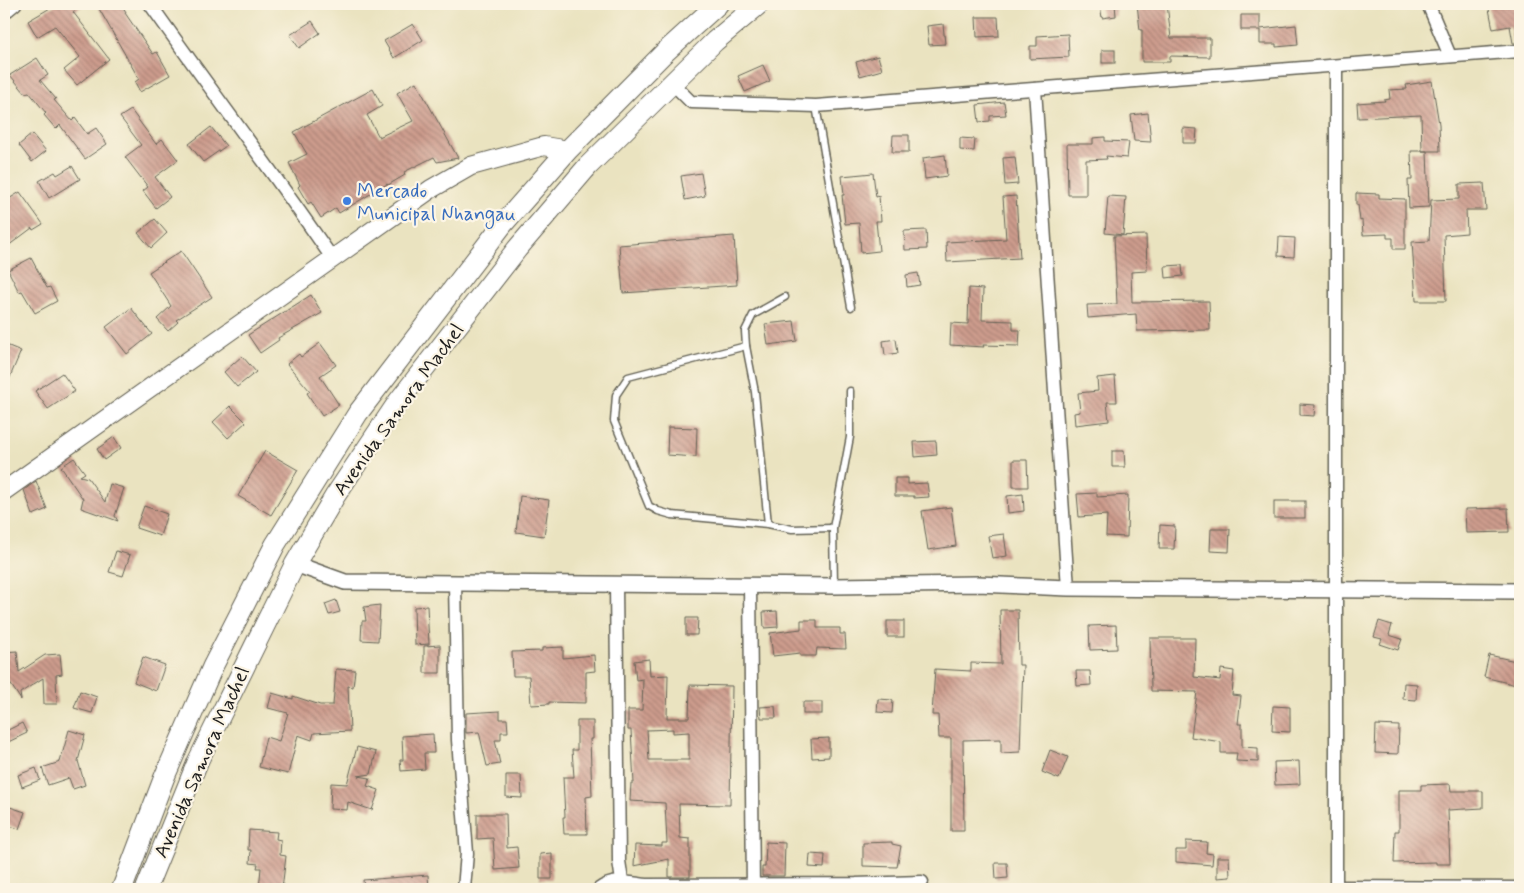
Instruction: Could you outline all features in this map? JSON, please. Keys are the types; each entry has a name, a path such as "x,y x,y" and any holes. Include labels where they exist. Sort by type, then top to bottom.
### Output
{"highway":[{"name":"Avenida Samora Machel","path":"122,889 164,778 213,666 276,546 358,413 503,224 568,150 664,53 718,4"},
{"name":"Avenida Samora Machel","path":"146,889 198,761 295,564 335,496 398,402 517,249 588,166 715,41 759,4"}],"main road":[{"path":"4,491 431,189 471,166 544,146 568,150"}],"street":[{"path":"4,13 15,4"},
{"path":"150,4 332,258"},
{"path":"1428,4 1450,56"},
{"path":"672,83 691,102 816,106 1520,51"},
{"path":"1336,66 1336,888 1520,888"},
{"path":"1035,89 1068,588"},
{"path":"295,564 345,582 750,586 978,584 1068,588 1520,591"},
{"path":"455,583 458,740 466,853 464,889"},
{"path":"616,585 619,861 622,881"},
{"path":"750,586 753,887"},
{"path":"599,889 609,882 622,881 647,885 753,887 922,882"}],"lane":[{"path":"816,106 852,307"},
{"path":"768,524 756,392 746,346 745,331 753,315 785,297"},
{"path":"746,346 628,377 616,395 614,421 649,506 672,515 768,524 792,529 815,530 833,528"},
{"path":"834,586 833,528 850,437 850,391"}],"building":[{"path":"57,4 86,4 73,12 109,59 77,85 64,70 80,57 55,26 37,37 28,21"},
{"path":"104,4 121,4 153,54 157,52 170,75 140,92 135,82 139,79 98,7"},
{"path":"1100,4 1115,4 1116,16 1102,18"},
{"path":"1137,4 1167,4 1171,38 1210,38 1210,57 1170,56 1170,62 1142,62 1142,30 1140,30"},
{"path":"1488,4 1517,4 1520,18 1520,43 1513,43 1510,26 1493,29"},
{"path":"1241,15 1260,15 1260,29 1296,25 1298,45 1276,47 1276,44 1260,44 1260,30 1241,30"},
{"path":"976,17 998,17 999,36 977,37"},
{"path":"312,21 320,33 299,48 290,35"},
{"path":"413,24 423,40 394,58 384,41"},
{"path":"943,24 945,44 929,45 927,26"},
{"path":"1068,34 1069,57 1030,59 1030,46 1037,46 1037,36"},
{"path":"1102,50 1115,50 1115,63 1102,63"},
{"path":"878,56 882,70 860,76 856,62"},
{"path":"37,58 48,75 40,80 56,99 54,100 72,121 75,118 87,134 96,128 107,144 85,159 60,125 56,129 29,92 25,93 10,75"},
{"path":"763,65 770,81 745,92 738,76"},
{"path":"1432,81 1439,124 1440,151 1422,151 1421,115 1358,118 1357,103 1385,101 1390,99 1389,90 1407,89 1406,85"},
{"name":"Mercado Municipal Nhangau","path":"416,82 458,158 437,162 434,157 404,172 405,175 339,213 336,208 321,218 311,202 308,204 298,187 300,185 289,163 307,154 294,132 373,89 382,106 367,115 379,137 413,121 397,93"},
{"path":"1004,102 1006,115 990,116 990,121 979,122 977,105"},
{"path":"131,110 156,144 162,139 178,160 155,177 170,197 156,208 143,191 148,187 125,157 141,145 120,117"},
{"path":"1148,113 1151,142 1134,141 1131,115"},
{"path":"211,127 226,146 203,162 189,144"},
{"path":"1183,128 1197,129 1196,143 1183,143"},
{"path":"32,134 46,151 32,162 19,145"},
{"path":"893,135 909,135 909,152 892,152"},
{"path":"1105,137 1105,141 1129,142 1127,158 1106,156 1107,159 1086,160 1086,195 1068,195 1067,144 1093,144 1093,138"},
{"path":"960,138 975,139 974,151 960,150"},
{"path":"1411,151 1427,151 1429,207 1409,208 1408,180 1412,180"},
{"path":"945,155 947,176 925,179 923,158"},
{"path":"1015,157 1018,184 1005,185 1003,158"},
{"path":"72,166 80,179 49,198 39,181 55,172 57,175"},
{"path":"701,173 705,196 685,200 681,176"},
{"path":"873,173 876,197 879,196 881,221 876,221 879,251 861,253 859,223 845,224 842,176"},
{"path":"1484,183 1486,210 1466,210 1467,233 1444,235 1446,301 1416,301 1412,242 1429,241 1431,200 1459,199 1459,184"},
{"path":"20,192 43,224 33,230 32,228 4,249 4,202"},
{"path":"1356,193 1379,194 1379,198 1405,199 1405,249 1393,249 1393,238 1387,238 1387,234 1363,235 1362,220 1360,221 1358,205 1356,205"},
{"path":"1016,196 1020,258 947,262 946,242 1006,239 1003,197"},
{"path":"1108,196 1126,197 1123,235 1105,233"},
{"path":"155,219 167,233 151,248 138,233"},
{"path":"926,230 927,249 905,250 904,231"},
{"path":"1146,235 1147,271 1131,272 1132,302 1209,301 1210,330 1137,331 1136,314 1088,318 1087,305 1117,304 1114,236"},
{"path":"734,236 737,285 623,293 619,245"},
{"path":"1279,237 1295,238 1294,257 1278,256"},
{"path":"181,251 212,297 176,320 178,322 168,331 157,319 171,306 149,272"},
{"path":"31,258 47,288 50,287 57,301 35,313 22,291 19,292 8,270"},
{"path":"1182,265 1183,276 1166,278 1165,266"},
{"path":"918,273 920,285 907,287 906,275"},
{"path":"969,288 983,289 982,320 1013,321 1013,330 1020,330 1019,346 983,345 984,347 950,345 951,323 968,324"},
{"path":"311,295 322,313 278,338 279,340 260,353 248,335"},
{"path":"131,308 152,334 127,354 106,327"},
{"path":"794,321 797,341 768,345 765,324"},
{"path":"896,339 898,353 885,355 883,341"},
{"path":"320,343 336,365 320,376 339,405 322,416 307,393 310,391 287,364 299,354 301,357"},
{"path":"4,344 21,351 4,391"},
{"path":"242,356 256,372 237,387 224,372"},
{"path":"62,373 75,391 48,409 35,391"},
{"path":"1115,376 1117,402 1107,402 1109,421 1075,425 1074,413 1080,412 1078,393 1098,391 1097,378"},
{"path":"1300,404 1315,405 1314,416 1300,415"},
{"path":"230,406 246,422 228,438 213,422"},
{"path":"668,427 697,428 696,457 667,455"},
{"path":"114,437 121,448 104,460 97,449"},
{"path":"936,441 937,455 915,457 914,442"},
{"path":"265,451 298,470 271,515 238,496"},
{"path":"1112,451 1124,451 1125,467 1112,467"},
{"path":"74,458 85,473 80,476 88,478 105,502 110,484 124,488 115,516 118,521 81,508 83,499 61,467"},
{"path":"1013,460 1027,460 1028,487 1013,487"},
{"path":"895,478 908,478 908,484 927,483 929,497 895,496"},
{"path":"36,481 47,509 33,515 24,490"},
{"path":"1097,493 1097,497 1128,495 1127,537 1106,536 1107,515 1079,517 1077,494"},
{"path":"1023,494 1024,511 1008,513 1007,496"},
{"path":"520,496 549,500 544,536 516,532"},
{"path":"1274,501 1305,501 1305,518 1274,518"},
{"path":"144,506 167,514 160,536 136,528"},
{"path":"951,507 956,546 928,550 922,511"},
{"path":"1508,508 1509,532 1466,533 1465,509"},
{"path":"1160,525 1175,526 1174,549 1159,549"},
{"path":"1211,529 1230,529 1229,552 1210,551"},
{"path":"1004,534 1007,556 992,558 988,536"},
{"path":"116,551 130,555 123,576 109,572"},
{"path":"336,600 340,612 329,615 325,604"},
{"path":"380,605 378,641 361,640 362,621 366,621 364,607"},
{"path":"427,606 429,644 415,645 414,607"},
{"path":"1000,610 1018,610 1019,665 1023,665 1020,752 1001,753 1001,739 963,740 964,831 951,831 951,738 939,738 938,715 932,715 935,669 971,671 971,663 1001,664"},
{"path":"777,611 778,627 764,628 763,612"},
{"path":"686,618 698,618 697,635 686,635"},
{"path":"801,620 817,620 817,628 840,628 840,634 845,634 846,649 817,648 816,656 800,656 800,653 773,656 770,633 801,629"},
{"path":"887,621 904,621 904,637 887,637"},
{"path":"1379,621 1392,625 1389,635 1402,639 1398,650 1380,644 1382,639 1374,637"},
{"path":"1116,625 1117,649 1090,650 1089,626"},
{"path":"1150,638 1195,638 1194,677 1220,680 1221,669 1234,671 1232,695 1241,696 1238,724 1242,724 1242,747 1258,748 1258,762 1236,761 1237,753 1221,753 1221,742 1191,737 1197,692 1151,691"},
{"path":"440,645 440,673 424,673 424,646"},
{"path":"563,647 563,658 594,655 595,671 586,672 586,703 549,702 549,704 531,705 529,676 513,676 512,652 542,651 542,648"},
{"path":"17,651 19,672 45,655 60,654 62,674 56,675 57,704 44,704 43,678 20,693 21,700 4,674 4,652"},
{"path":"1489,655 1520,662 1520,686 1484,677"},
{"path":"143,657 165,665 156,691 134,682"},
{"path":"649,659 650,676 668,675 667,718 689,718 690,685 732,686 730,805 679,804 680,838 690,839 690,877 669,877 669,859 634,866 635,845 662,846 662,843 667,843 665,803 630,801 631,783 634,783 631,730 628,730 628,710 642,710 643,679 636,680 634,661","holes":["673,729 673,733 689,732 689,760 649,760 647,730"]},
{"path":"336,669 355,670 353,687 348,686 350,731 314,733 312,740 298,735 288,774 259,767 266,737 279,741 288,713 268,708 272,693 293,699 293,696 320,705 333,705"},
{"path":"1076,671 1090,671 1091,685 1077,686"},
{"path":"1404,683 1417,684 1416,700 1403,699"},
{"path":"80,691 97,697 92,713 74,708"},
{"path":"878,699 893,700 892,713 877,712"},
{"path":"803,702 822,702 822,714 803,714"},
{"path":"775,706 776,718 761,718 760,707"},
{"path":"1273,706 1290,707 1290,732 1272,731"},
{"path":"500,711 500,719 507,719 508,732 501,732 501,740 495,740 500,764 487,766 479,732 466,733 466,713"},
{"path":"577,721 593,721 593,739 590,739 592,796 586,797 587,834 564,834 563,777 574,777 572,750 577,750"},
{"path":"22,723 27,733 4,744 4,732"},
{"path":"1376,725 1399,726 1398,754 1375,753"},
{"path":"69,730 85,735 78,761 85,785 73,789 69,778 48,785 42,768 60,762"},
{"path":"433,734 434,753 424,753 425,769 401,771 400,760 403,760 402,736"},
{"path":"829,738 829,757 812,758 811,739"},
{"path":"357,747 376,752 371,774 358,776 370,778 367,786 379,790 372,810 348,802 347,810 330,809 331,783 347,784"},
{"path":"1050,750 1068,757 1059,779 1042,772"},
{"path":"1299,761 1300,784 1275,785 1274,762"},
{"path":"36,768 40,780 22,787 18,775"},
{"path":"506,775 521,775 522,798 506,797"},
{"path":"1450,784 1451,791 1483,791 1483,808 1448,810 1450,864 1436,864 1436,862 1394,863 1395,831 1399,831 1399,790 1421,790 1421,785"},
{"path":"4,805 25,812 19,829 4,824"},
{"path":"477,814 506,814 507,848 517,847 519,868 495,870 493,838 477,839"},
{"path":"249,830 277,832 276,839 281,840 280,855 286,856 282,889 259,889 261,868 257,868 258,864 250,863 251,850 248,850"},
{"path":"1186,841 1207,842 1206,853 1213,854 1212,865 1176,862 1176,850 1186,850"},
{"path":"766,842 785,843 784,876 762,876 762,867 765,867"},
{"path":"892,842 892,844 901,846 897,867 863,866 863,843"},
{"path":"552,853 552,879 540,879 540,854"},
{"path":"810,854 825,855 824,868 809,867"},
{"path":"1217,857 1229,857 1230,877 1217,878"},
{"path":"995,863 1007,863 1008,878 996,879"},
{"path":"428,875 429,889 364,889 363,880"}],"place":[{"name":"Mercado Municipal Nhangau","path":"347,201"}]}
